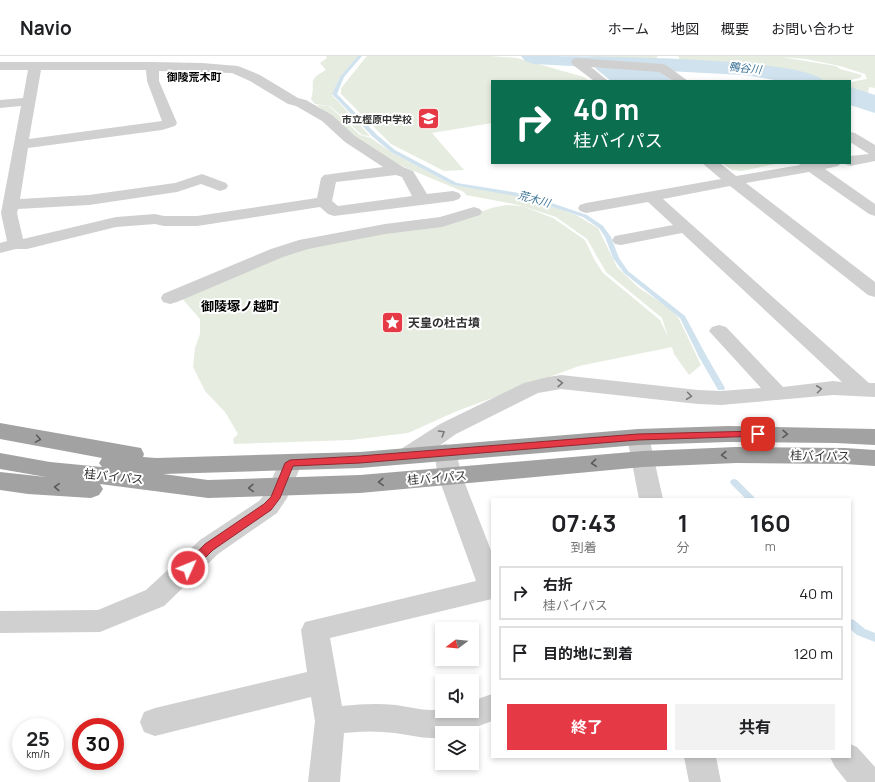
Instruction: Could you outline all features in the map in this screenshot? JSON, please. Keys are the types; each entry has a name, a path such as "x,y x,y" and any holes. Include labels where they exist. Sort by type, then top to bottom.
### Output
{"highway":[{"path":"0,432 106,451 215,464"},
{"name":"桂バイパス","path":"0,461 50,470 208,489 280,488 360,484 450,476 728,434 836,435 875,437"},
{"name":"桂バイパス","path":"0,450 94,462 148,466 360,460 444,452 640,448 736,455 845,456 875,458"},
{"path":"0,481 28,485 122,491 171,492 208,489"}],"street":[{"path":"0,66 33,63 152,66 198,61 234,69 255,78 293,101 327,118 350,139 392,164 398,170 408,174 422,200"},
{"path":"601,80 577,62 662,68 680,80"},
{"path":"33,63 28,101 10,198 11,204 8,213 8,246 27,244 116,222 155,219 164,221 197,221 324,202"},
{"path":"20,145 162,126 170,123 153,81 152,66"},
{"path":"0,104 28,101"},
{"path":"851,137 875,151"},
{"path":"851,161 875,157"},
{"path":"711,164 875,291"},
{"path":"586,208 652,197 809,165 821,164"},
{"path":"809,165 875,211"},
{"path":"324,202 329,178 398,170"},
{"path":"11,204 89,200 177,186 202,179 220,186"},
{"path":"324,202 334,211 453,196"},
{"path":"652,197 869,389"},
{"path":"170,298 276,253 305,244 355,233 442,222 474,212"},
{"path":"622,240 686,227"},
{"path":"719,331 778,394"},
{"path":"409,455 448,430 531,388 548,384 562,382 698,397 721,398 833,388 869,389"},
{"path":"640,448 651,498"},
{"path":"444,452 450,476 491,585"},
{"path":"0,622 100,621 155,598 209,547 268,507 280,488 290,463"},
{"path":"324,782 330,722 315,630 491,588"},
{"path":"155,722 323,681"},
{"path":"330,722 358,718 394,719 432,725 461,719 491,707"},
{"path":"700,758 705,782"},
{"path":"847,758 867,782"}],"shaded area":[{"path":"326,56 358,56 339,79 332,95 370,136 362,135 330,106 315,104 311,99 314,80 326,70 320,63 327,58"},
{"path":"367,56 490,56 517,58 584,77 588,80 491,80 491,123 432,133 464,170 444,171 391,144 341,94 341,88"},
{"path":"578,56 658,56 655,60"},
{"path":"678,56 875,56 875,88 869,87 868,93 851,93 851,82 867,79 865,74 840,66 806,59 781,57 836,66 840,69 862,75 860,78 851,80 819,80 781,69 737,63 680,60"},
{"path":"317,105 329,106 360,135 371,138 391,152 453,185 522,196 576,215 598,228 617,267 639,288 665,305 678,317 701,365 689,375 674,354 672,347 579,366 457,411 408,433 351,440 234,444 233,439 238,434 225,412 205,391 193,367 195,348 200,334 200,319 179,295 291,250 455,220 495,207 507,205 522,206 553,218 585,240 603,273 660,320 668,337 662,318 606,272 587,239 556,217 519,205 466,195 464,192 402,166 370,148"},
{"path":"723,164 775,164 742,171 732,170"}],"water":[{"path":"595,68 654,70 660,72 671,80 610,80"}],"waterway":[{"name":"荒木川","path":"360,56 342,77 334,94 375,136 393,151 455,184 523,195 585,216 601,227 608,237 616,258 626,272 683,317 703,357 721,388"},
{"name":"鴨谷川","path":"534,56 743,67 793,75 808,80"},
{"name":"鴨谷川","path":"851,95 875,105"},
{"name":"荒木川","path":"734,482 751,498"},
{"name":"荒木川","path":"851,624 861,632 875,638"}],"place":[{"name":"市立樫原中学校","path":"428,119"},
{"name":"天皇の杜古墳","path":"392,323"}],"district":[{"name":"御陵荒木町","path":"194,77"},
{"name":"御陵塚ノ越町","path":"240,306"}],"route":[{"path":"188,568 209,547 268,507 275,498 290,463 360,460 638,437 758,434"}]}
